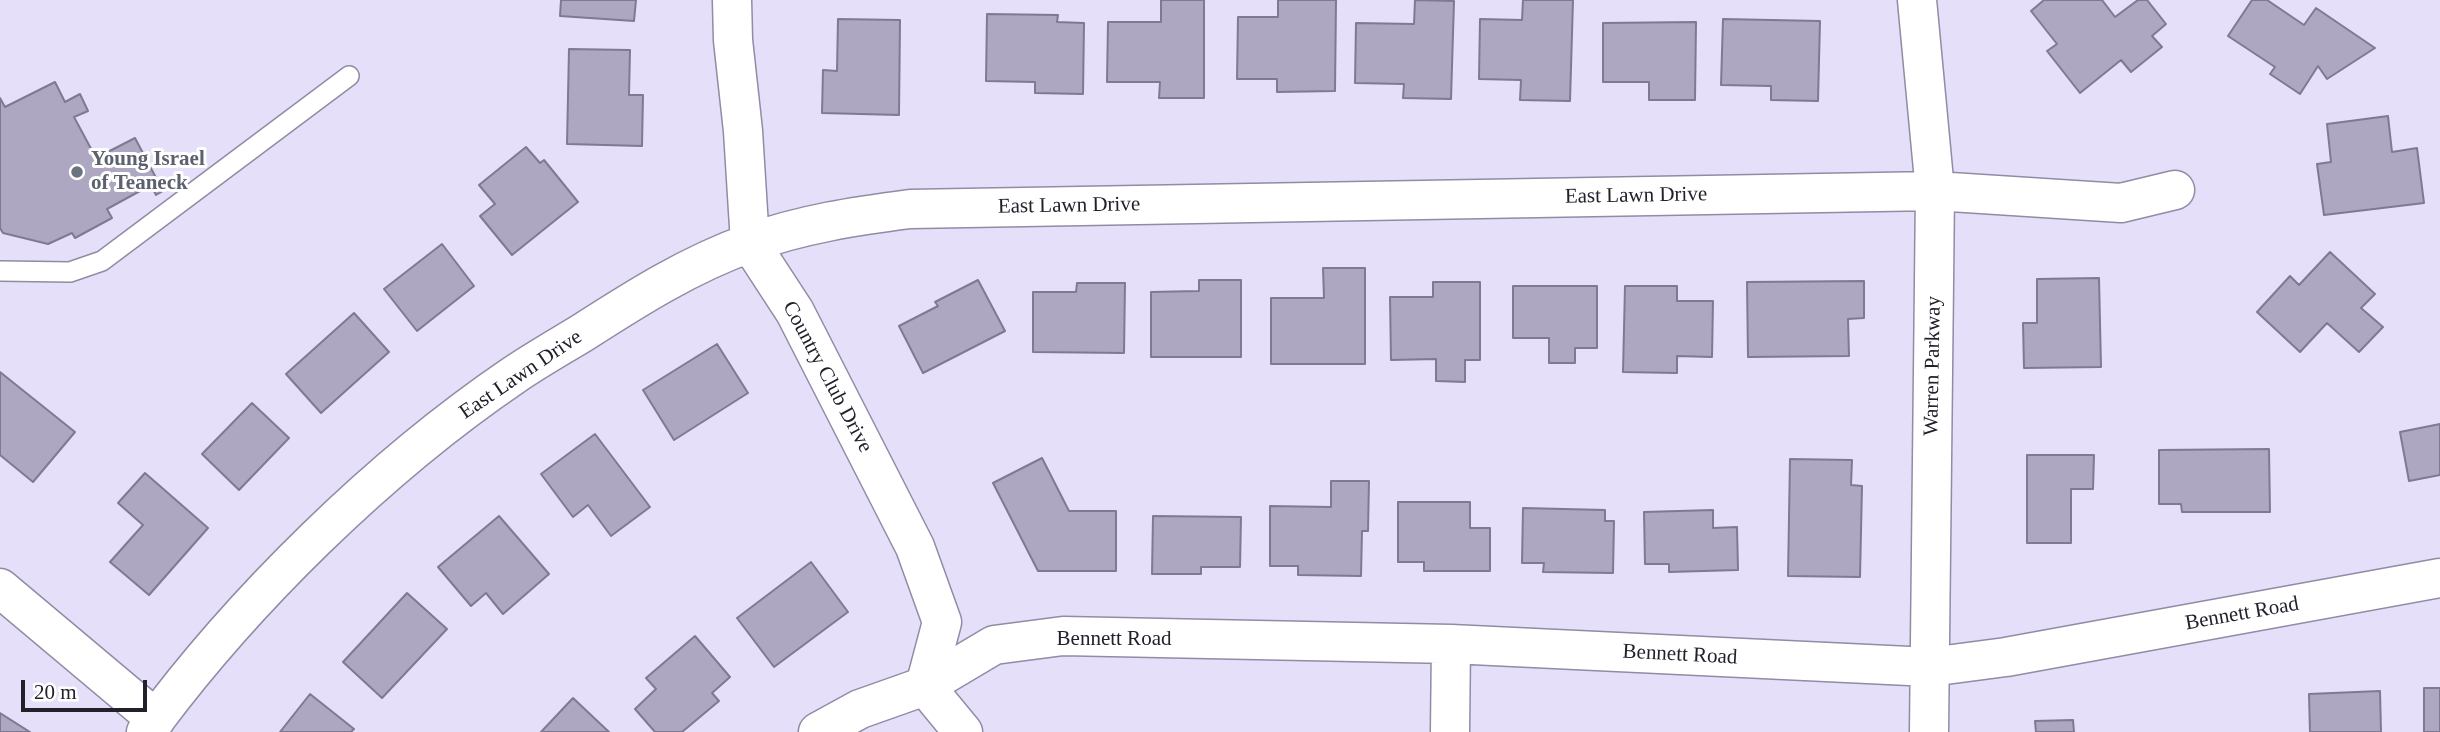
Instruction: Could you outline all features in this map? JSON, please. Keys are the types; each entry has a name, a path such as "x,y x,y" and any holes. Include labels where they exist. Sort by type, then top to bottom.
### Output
{"street":[{"name":"Country Club Drive","path":"732,0 750,243 795,312 915,547 942,622 925,686"},
{"name":"Warren Parkway","path":"1917,0 1935,191 1929,732"},
{"name":"East Lawn Drive","path":"151,725 244,612 341,514 425,442 513,376 630,302 709,260 750,243 832,219 910,209 1935,191 2121,203 2175,190"},
{"name":"Bennett Road","path":"818,732 860,709 925,686 995,645 1063,636 1451,644 1930,667 2006,657 2440,578"},
{"path":"0,588 151,725"},
{"path":"1450,732 1451,644"},
{"path":"925,686 963,732"}],"lane":[{"path":"0,271 70,272 102,261 349,76"}],"building":[{"path":"561,0 636,0 634,21 560,16"},
{"path":"1161,0 1204,0 1204,98 1159,98 1160,82 1107,82 1108,22 1161,22"},
{"path":"1278,0 1336,0 1335,91 1277,92 1277,79 1237,79 1238,17 1278,17"},
{"path":"1415,0 1454,1 1451,99 1403,98 1404,84 1355,83 1356,23 1414,24"},
{"path":"1523,0 1573,0 1570,101 1520,100 1521,80 1479,79 1480,19 1522,20"},
{"path":"2044,0 2102,0 2115,17 2138,0 2147,0 2166,24 2152,36 2162,47 2131,72 2121,60 2080,93 2047,51 2057,44 2031,11"},
{"path":"2252,0 2267,0 2304,25 2316,8 2375,48 2327,79 2318,66 2300,94 2270,74 2275,67 2228,36"},
{"path":"987,14 1058,15 1057,22 1084,23 1083,94 1035,93 1035,82 986,81"},
{"path":"838,19 900,20 899,115 822,113 823,70 837,71"},
{"path":"1723,19 1820,21 1818,101 1771,100 1771,86 1721,85"},
{"path":"1696,22 1695,100 1649,100 1649,82 1603,82 1603,23"},
{"path":"569,49 630,50 629,95 643,95 642,146 567,144"},
{"name":"Young Israel of Teaneck","path":"55,82 65,102 80,94 88,111 74,117 96,158 135,138 163,191 156,195 151,185 107,209 112,218 75,238 72,233 48,244 3,233 0,228 0,98 5,107"},
{"path":"2388,116 2392,152 2417,148 2424,203 2324,215 2317,164 2331,162 2327,124"},
{"path":"526,147 540,163 544,160 578,202 512,255 480,216 495,204 479,185"},
{"path":"442,244 474,286 417,331 384,289"},
{"path":"2330,252 2375,294 2361,308 2383,327 2359,352 2327,323 2300,352 2257,312 2290,276 2299,285"},
{"path":"1323,268 1365,268 1365,364 1271,364 1271,298 1324,298"},
{"path":"2099,278 2101,367 2024,368 2023,323 2037,323 2037,279"},
{"path":"978,280 1005,331 923,373 899,326 938,306 935,302"},
{"path":"1199,280 1241,280 1241,357 1151,357 1151,292 1199,291"},
{"path":"1864,281 1864,318 1848,319 1849,356 1748,357 1747,282"},
{"path":"1433,282 1480,282 1480,360 1465,360 1465,382 1436,381 1436,359 1391,360 1390,297 1433,297"},
{"path":"1077,283 1125,283 1124,353 1033,352 1033,292 1076,292"},
{"path":"1513,286 1597,286 1597,348 1575,348 1575,363 1549,363 1549,338 1513,338"},
{"path":"1625,286 1677,286 1677,301 1713,301 1712,357 1677,356 1677,373 1623,372"},
{"path":"354,313 389,352 321,413 286,374"},
{"path":"717,344 748,393 674,440 643,390"},
{"path":"0,372 75,432 33,482 0,455"},
{"path":"252,403 289,438 239,490 202,454"},
{"path":"2440,424 2440,475 2409,481 2400,432"},
{"path":"595,434 650,507 611,536 588,505 573,517 541,474"},
{"path":"2269,449 2270,512 2182,512 2181,504 2159,504 2159,450"},
{"path":"2027,455 2094,455 2093,489 2071,489 2071,543 2027,543"},
{"path":"1042,458 1069,511 1116,511 1116,571 1038,571 993,483"},
{"path":"1790,459 1852,460 1851,485 1862,486 1860,577 1788,576"},
{"path":"145,473 208,528 149,595 110,562 143,525 118,503"},
{"path":"1331,481 1369,481 1368,531 1362,531 1361,576 1298,575 1298,566 1270,566 1270,506 1331,507"},
{"path":"1398,502 1470,502 1470,528 1490,528 1490,571 1424,571 1424,562 1398,562"},
{"path":"1523,508 1605,510 1605,521 1614,521 1613,573 1543,572 1544,563 1522,563"},
{"path":"1713,510 1713,528 1737,527 1738,570 1669,572 1669,564 1645,564 1644,512"},
{"path":"499,516 549,574 503,614 486,593 471,606 438,567"},
{"path":"1153,516 1241,517 1240,567 1201,567 1201,574 1152,574"},
{"path":"811,562 848,612 774,667 737,618"},
{"path":"407,593 447,629 382,698 343,662"},
{"path":"695,636 730,677 712,693 719,701 682,732 655,732 635,709 656,689 646,678"},
{"path":"2424,688 2440,688 2440,732 2424,732"},
{"path":"2380,691 2381,732 2310,732 2309,694"},
{"path":"310,694 354,729 351,732 280,732"},
{"path":"573,698 609,732 541,732"},
{"path":"0,713 30,732 0,732"},
{"path":"2073,720 2074,732 2036,732 2035,721"}],"place":[{"name":"Young Israel of Teaneck","path":"77,172"}]}
